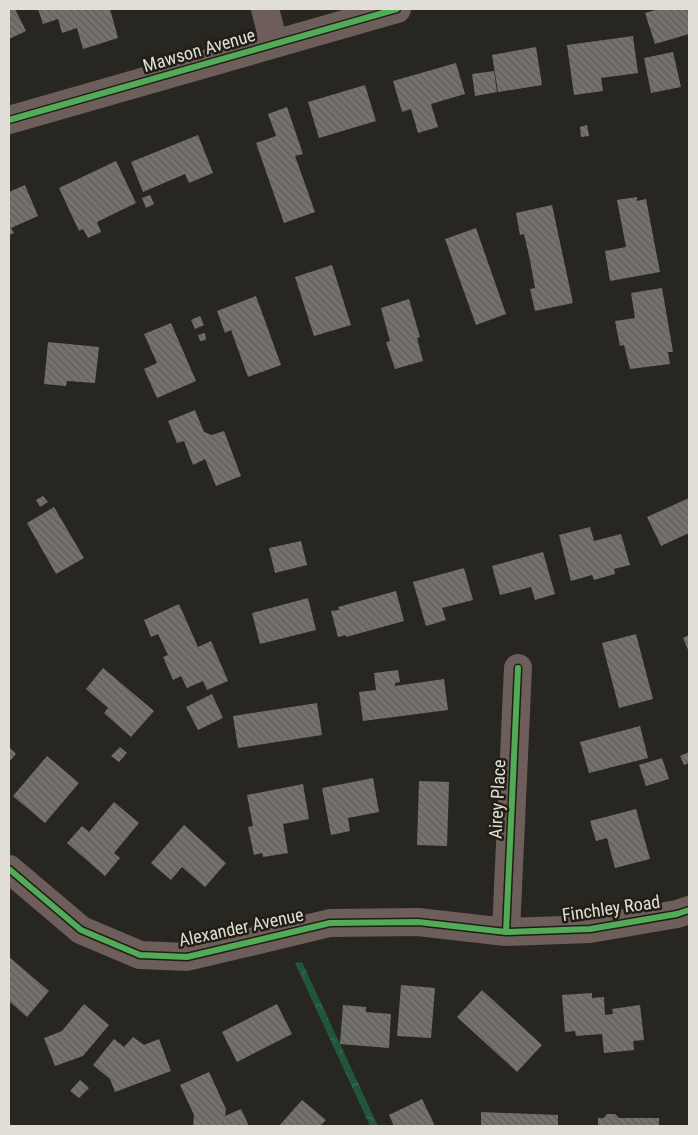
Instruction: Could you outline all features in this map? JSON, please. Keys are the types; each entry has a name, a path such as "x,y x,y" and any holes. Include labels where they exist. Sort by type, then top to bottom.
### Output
{"street":[{"path":"264,9 274,44"},
{"name":"Mawson Avenue","path":"9,120 397,9"},
{"name":"Airey Place","path":"506,932 518,668"},
{"name":"Alexander Avenue","path":"9,869 81,930 140,955 187,958 330,923 418,922 506,932"},
{"name":"Finchley Road","path":"506,932 590,929 689,910"}],"green space":[{"path":"302,962 378,1126 370,1126 295,963"}],"building":[{"path":"9,9 15,9 26,31 9,39"},
{"path":"38,9 110,9 118,38 83,49 77,28 62,33 58,19 43,24"},
{"path":"659,9 689,9 689,34 655,44 645,13"},
{"path":"633,36 638,73 601,78 603,91 574,95 567,45"},
{"path":"536,47 542,85 498,92 492,55"},
{"path":"673,52 681,87 651,93 644,58"},
{"path":"456,63 465,94 431,104 438,127 418,133 411,109 402,112 393,81"},
{"path":"494,71 497,92 475,96 472,74"},
{"path":"365,85 376,121 319,138 308,102"},
{"path":"287,107 303,154 295,156 315,212 284,223 256,143 276,136 268,114"},
{"path":"587,125 589,136 581,137 580,127"},
{"path":"198,135 213,173 189,183 185,174 143,192 131,162"},
{"path":"116,161 136,203 97,222 101,232 88,238 83,229 79,231 59,188"},
{"path":"25,185 38,216 11,228 14,233 9,235 9,192"},
{"path":"150,195 154,204 146,208 142,198"},
{"path":"637,197 637,201 646,199 660,272 610,281 605,251 626,247 617,200"},
{"path":"552,205 573,303 535,311 530,289 535,288 530,260 524,234 520,235 516,213"},
{"path":"476,228 506,314 476,325 445,239"},
{"path":"332,265 351,325 314,336 295,277"},
{"path":"662,288 673,352 668,352 670,364 630,369 624,345 620,346 615,321 635,318 631,293"},
{"path":"256,296 281,365 248,377 231,330 225,333 217,311"},
{"path":"409,299 420,337 417,338 423,361 395,369 386,342 390,341 381,308"},
{"path":"200,316 204,325 195,329 191,320"},
{"path":"171,323 196,381 157,398 144,369 157,363 144,334"},
{"path":"205,333 206,340 200,341 198,335"},
{"path":"48,342 99,347 95,383 67,381 66,386 44,384"},
{"path":"195,410 204,432 212,435 224,431 241,476 216,486 205,459 193,465 184,441 177,443 168,421"},
{"path":"43,496 48,502 40,507 36,500"},
{"path":"689,498 689,533 661,546 647,517"},
{"path":"54,507 84,558 56,574 27,523"},
{"path":"590,527 594,541 621,534 630,565 614,569 615,574 594,580 592,575 571,581 559,535"},
{"path":"301,541 307,565 275,573 269,548"},
{"path":"543,552 555,594 535,600 531,587 500,595 492,566"},
{"path":"464,568 473,600 442,608 446,620 426,626 413,582"},
{"path":"396,591 404,621 346,637 346,635 338,637 331,611 339,610 338,607"},
{"path":"308,598 316,630 260,644 252,613"},
{"path":"179,604 198,647 211,641 228,681 207,690 203,681 187,688 181,676 173,680 163,657 168,655 158,634 151,637 144,620"},
{"path":"636,634 653,699 619,708 602,643"},
{"path":"689,635 689,652 683,638"},
{"path":"103,668 154,711 131,737 104,713 108,708 86,689"},
{"path":"398,670 400,682 395,683 395,686 444,679 448,710 363,721 359,692 376,690 374,673"},
{"path":"212,694 223,718 198,730 186,707"},
{"path":"317,703 322,735 238,748 233,716"},
{"path":"640,726 648,758 589,773 580,742"},
{"path":"9,747 16,754 9,762"},
{"path":"120,747 127,753 119,762 111,756"},
{"path":"689,752 689,763 684,765 680,756"},
{"path":"47,756 79,783 45,823 13,796"},
{"path":"662,758 669,779 646,786 639,765"},
{"path":"373,778 379,812 348,818 350,831 331,835 322,788"},
{"path":"419,781 449,782 447,846 417,845"},
{"path":"303,784 309,819 283,824 288,853 263,857 262,853 254,855 248,827 253,826 247,795"},
{"path":"114,802 139,823 114,853 120,858 105,876 67,843 82,826 89,832"},
{"path":"636,809 650,859 615,868 607,838 596,841 590,821"},
{"path":"184,825 226,863 205,887 182,867 171,880 151,863"},
{"path":"9,957 49,991 27,1017 9,1001"},
{"path":"401,985 435,988 431,1038 397,1036"},
{"path":"482,990 542,1045 517,1072 457,1017"},
{"path":"592,993 592,998 604,997 605,1015 613,1014 612,1009 640,1005 644,1040 633,1041 634,1050 604,1053 602,1034 576,1036 575,1031 565,1032 562,995"},
{"path":"84,1004 109,1025 83,1056 55,1066 44,1038 62,1031"},
{"path":"277,1004 292,1034 237,1062 222,1032"},
{"path":"343,1005 366,1007 366,1012 391,1014 389,1048 340,1044"},
{"path":"133,1037 144,1045 159,1039 171,1071 115,1092 110,1079 93,1065 114,1039 124,1047"},
{"path":"209,1072 226,1109 225,1116 241,1109 249,1126 193,1126 194,1115 180,1085"},
{"path":"80,1080 89,1088 79,1098 70,1091"},
{"path":"422,1099 435,1126 394,1126 389,1115"},
{"path":"302,1100 326,1120 320,1126 279,1126"},
{"path":"481,1112 558,1115 558,1126 481,1126"},
{"path":"607,1114 615,1114 619,1118 659,1118 659,1126 598,1126 598,1118 604,1118"}],"cycle path":[{"path":"9,120 397,9"},
{"path":"506,932 518,668"},
{"path":"9,869 81,930 140,955 187,957 330,923 418,922 506,932 590,929 677,914 689,910"}]}
